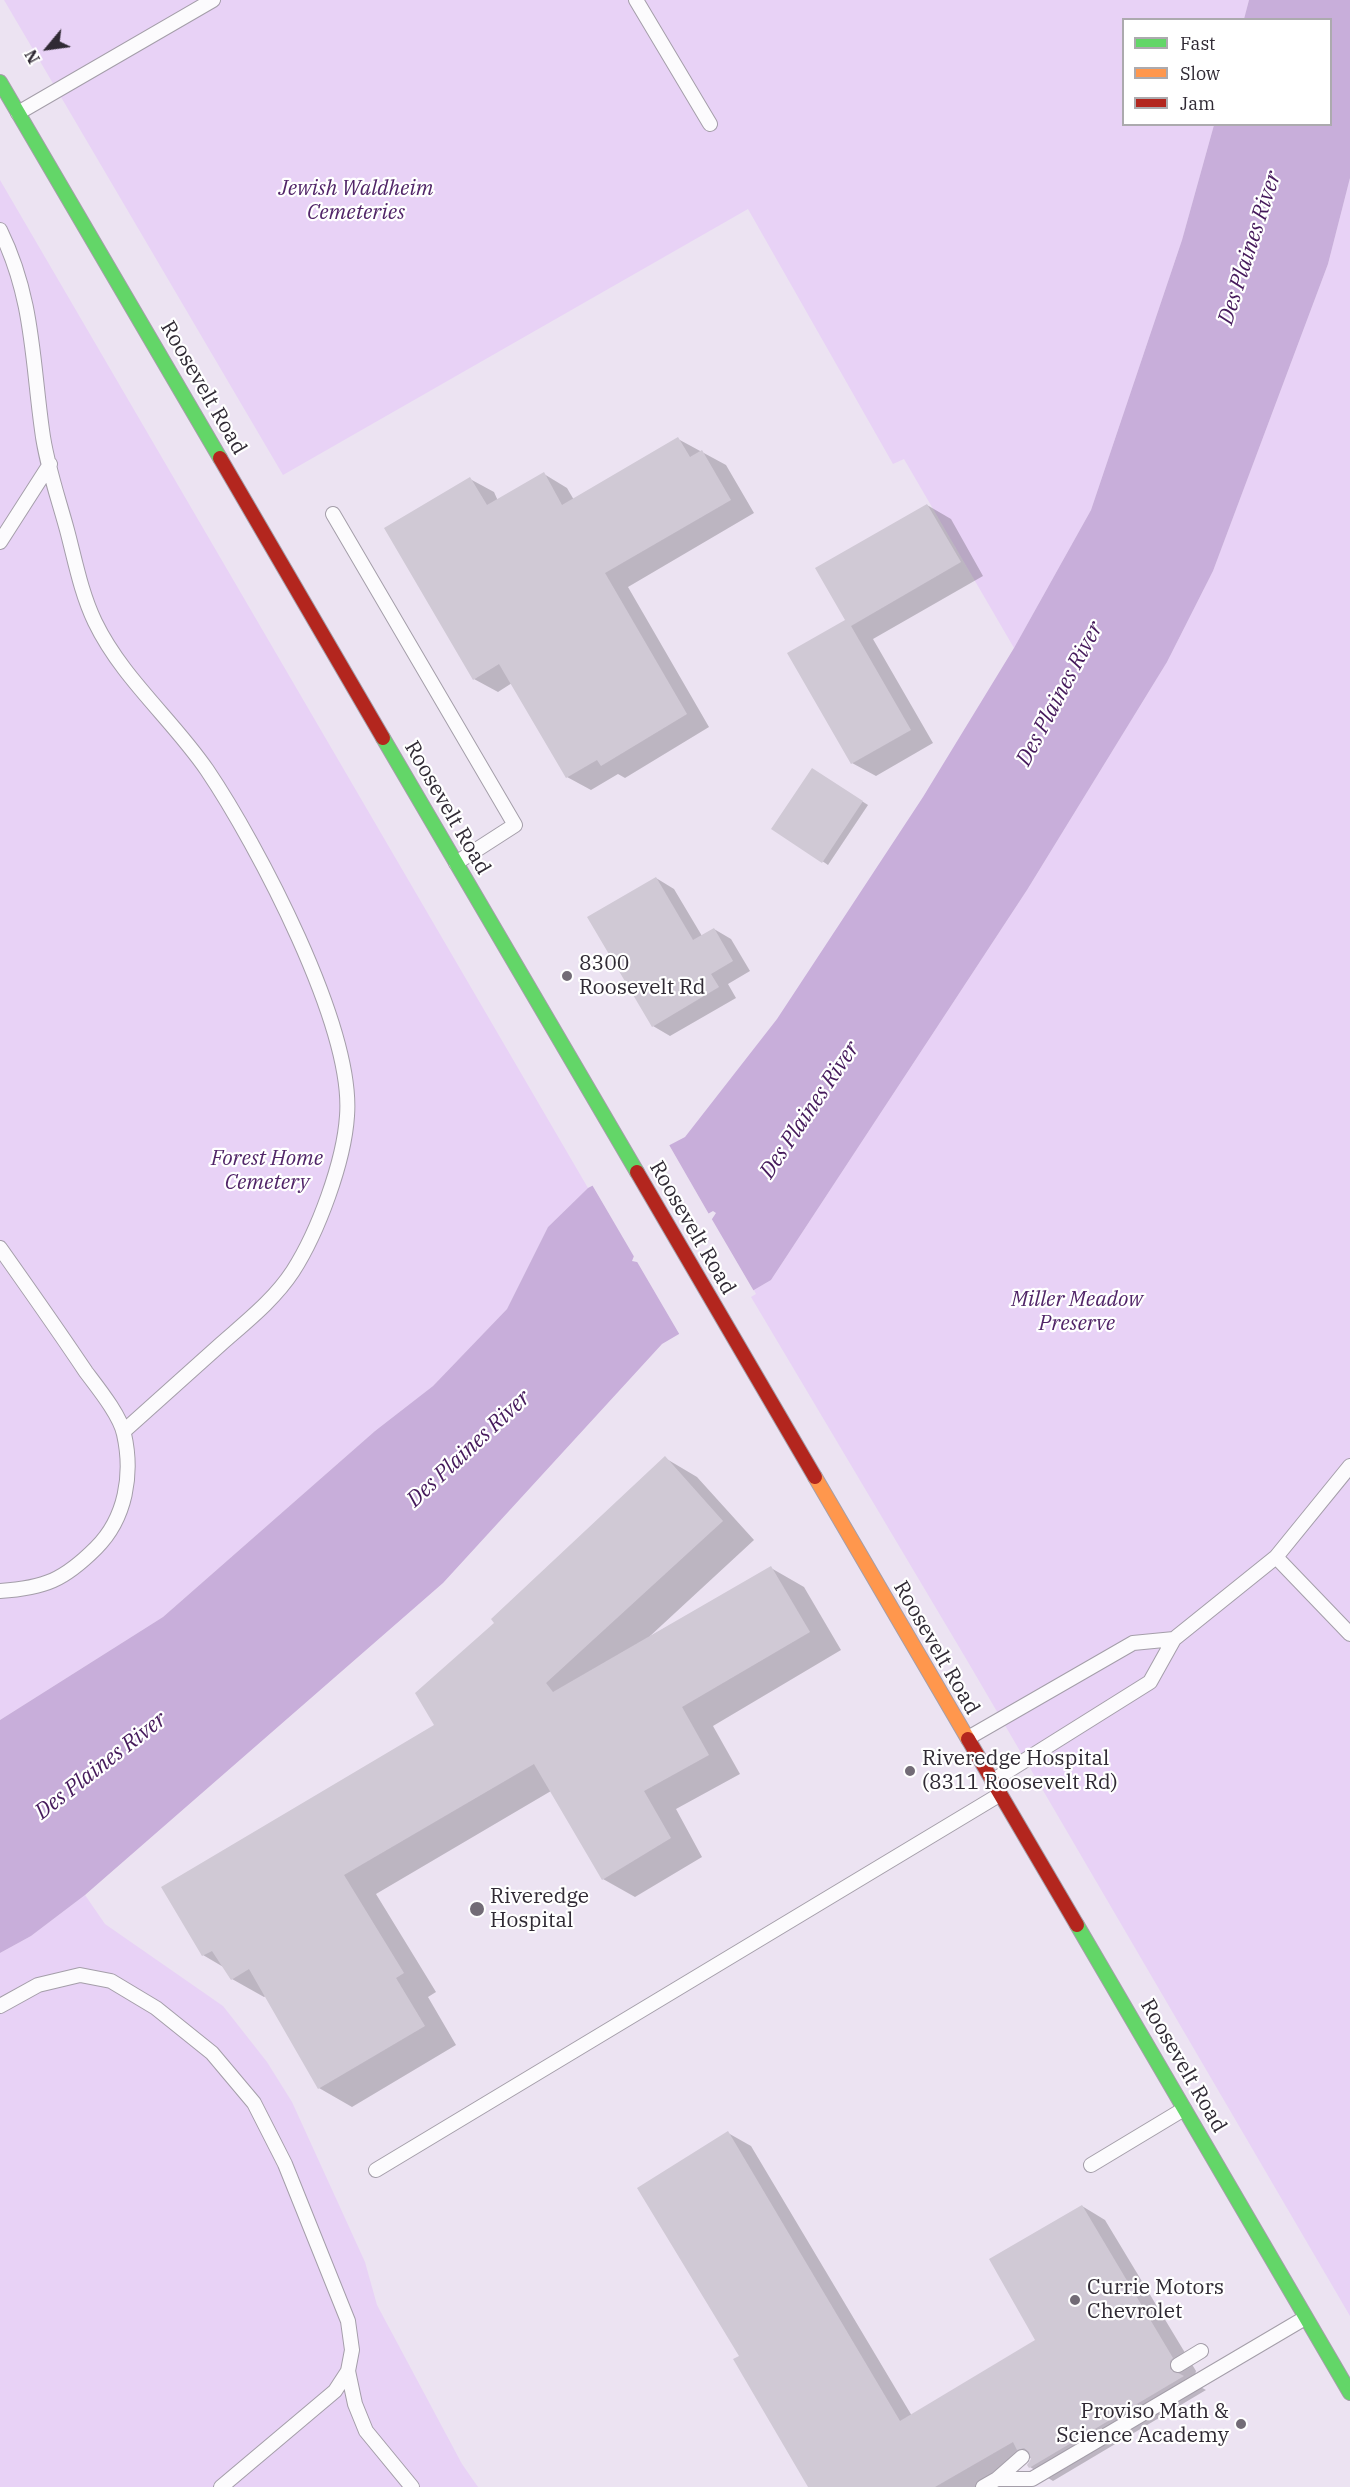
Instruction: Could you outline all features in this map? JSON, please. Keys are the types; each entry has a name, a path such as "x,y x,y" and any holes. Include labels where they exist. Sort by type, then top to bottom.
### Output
{"main road":[{"name":"Roosevelt Road","path":"0,82 1350,2393"}],"lane":[{"path":"18,113 213,0"},
{"path":"636,0 710,124"},
{"path":"0,230 13,257 26,297 42,434 81,584 94,620 112,652 204,766 238,819 273,885 316,981 338,1044 346,1081 348,1115 339,1166 294,1269 269,1302 124,1431"},
{"path":"0,542 50,464"},
{"path":"333,514 516,825 456,863"},
{"path":"0,1248 102,1394 124,1431 128,1466 124,1501 108,1535 82,1563 57,1580 32,1589 0,1591"},
{"path":"991,1782 1150,1682 1174,1639 1276,1557 1350,1466"},
{"path":"1276,1557 1350,1634"},
{"path":"966,1739 1133,1643 1174,1639"},
{"path":"376,2170 999,1795"},
{"path":"0,2006 38,1984 81,1975 111,1981 156,2008 212,2053 254,2103 285,2164 348,2322 352,2350 348,2371 335,2391 221,2487"},
{"path":"1091,2165 1184,2109"},
{"path":"997,2479 1032,2479 1305,2318"},
{"path":"1178,2365 1201,2351"},
{"path":"348,2371 355,2404 366,2431 412,2487"},
{"path":"983,2487 997,2479 1022,2457"}],"green space":[{"name":"Jewish Waldheim Cemeteries","path":"4,0 1249,0 1244,18 1122,18 1122,126 1214,126 1182,240 1091,510 1014,648 904,459 893,464 748,209 283,475"},
{"name":"Miller Meadow Preserve","path":"1350,178 1350,2316 968,1662 751,1297 756,1294 754,1290 771,1280 1027,890 1167,662 1213,571 1328,264"},
{"name":"Forest Home Cemetery","path":"0,180 588,1188 548,1227 507,1309 433,1386 375,1431 163,1617 0,1720"},
{"path":"85,1895 105,1924 223,2006 267,2062 292,2102 365,2262 377,2305 462,2464 478,2487 0,2487 0,1953 31,1936"}],"water":[{"name":"Des Plaines River","path":"1249,0 1350,0 1350,178 1328,264 1213,571 1167,662 1027,890 771,1280 662,1344 443,1583 85,1895 31,1936 0,1953 0,1720 163,1617 375,1431 433,1386 507,1309 548,1227 588,1188 685,1137 777,1019 923,797 1014,648 1091,510 1182,240 1214,126 1332,126 1332,18 1244,18","holes":["713,1211 716,1213 712,1219 637,1262 632,1261 634,1256"]}],"pier":[{"path":"668,1143 755,1293 681,1337 591,1183"}],"building":[{"path":"678,437 690,457 702,450 731,500 605,573 687,714 601,766 597,760 566,778 499,664 473,680 384,528 470,477 487,505 544,472 562,505"},
{"path":"927,504 961,562 851,626 911,730 851,764 787,653 845,620 815,568"},
{"path":"812,768 863,801 822,863 771,829"},
{"path":"656,877 693,940 714,928 733,961 711,974 719,987 652,1027 587,917"},
{"path":"665,1456 723,1521 546,1683 553,1692 771,1566 810,1632 682,1707 709,1755 644,1791 671,1838 602,1880 534,1764 344,1875 404,1973 396,1978 425,2026 318,2089 249,1969 231,1980 212,1951 202,1956 161,1887 434,1725 415,1693 494,1623 491,1619"},
{"name":"Currie Motors Chevrolet","path":"728,2131 900,2421 1035,2340 989,2259 1082,2205 1173,2358 1170,2361 1170,2369 1184,2376 1029,2468 1027,2465 1031,2459 1029,2452 1024,2448 1017,2450 1013,2442 935,2487 808,2487 733,2359 739,2356 637,2188"}],"traffic: fast":[{"path":"0,82 220,458"},
{"path":"383,738 637,1172"},
{"path":"1077,1925 1350,2393"}],"traffic: slow":[{"path":"815,1477 968,1739"}],"traffic: jam":[{"path":"220,458 383,738"},
{"path":"637,1172 815,1477"},
{"path":"968,1739 1077,1925"}],"place":[{"name":"8300 Roosevelt Rd","path":"567,976"},
{"name":"Riveredge Hospital (8311 Roosevelt Rd)","path":"910,1771"},
{"name":"Riveredge Hospital","path":"477,1909"},
{"name":"Currie Motors Chevrolet","path":"1075,2300"},
{"name":"Proviso Math & Science Academy","path":"1241,2424"}]}
